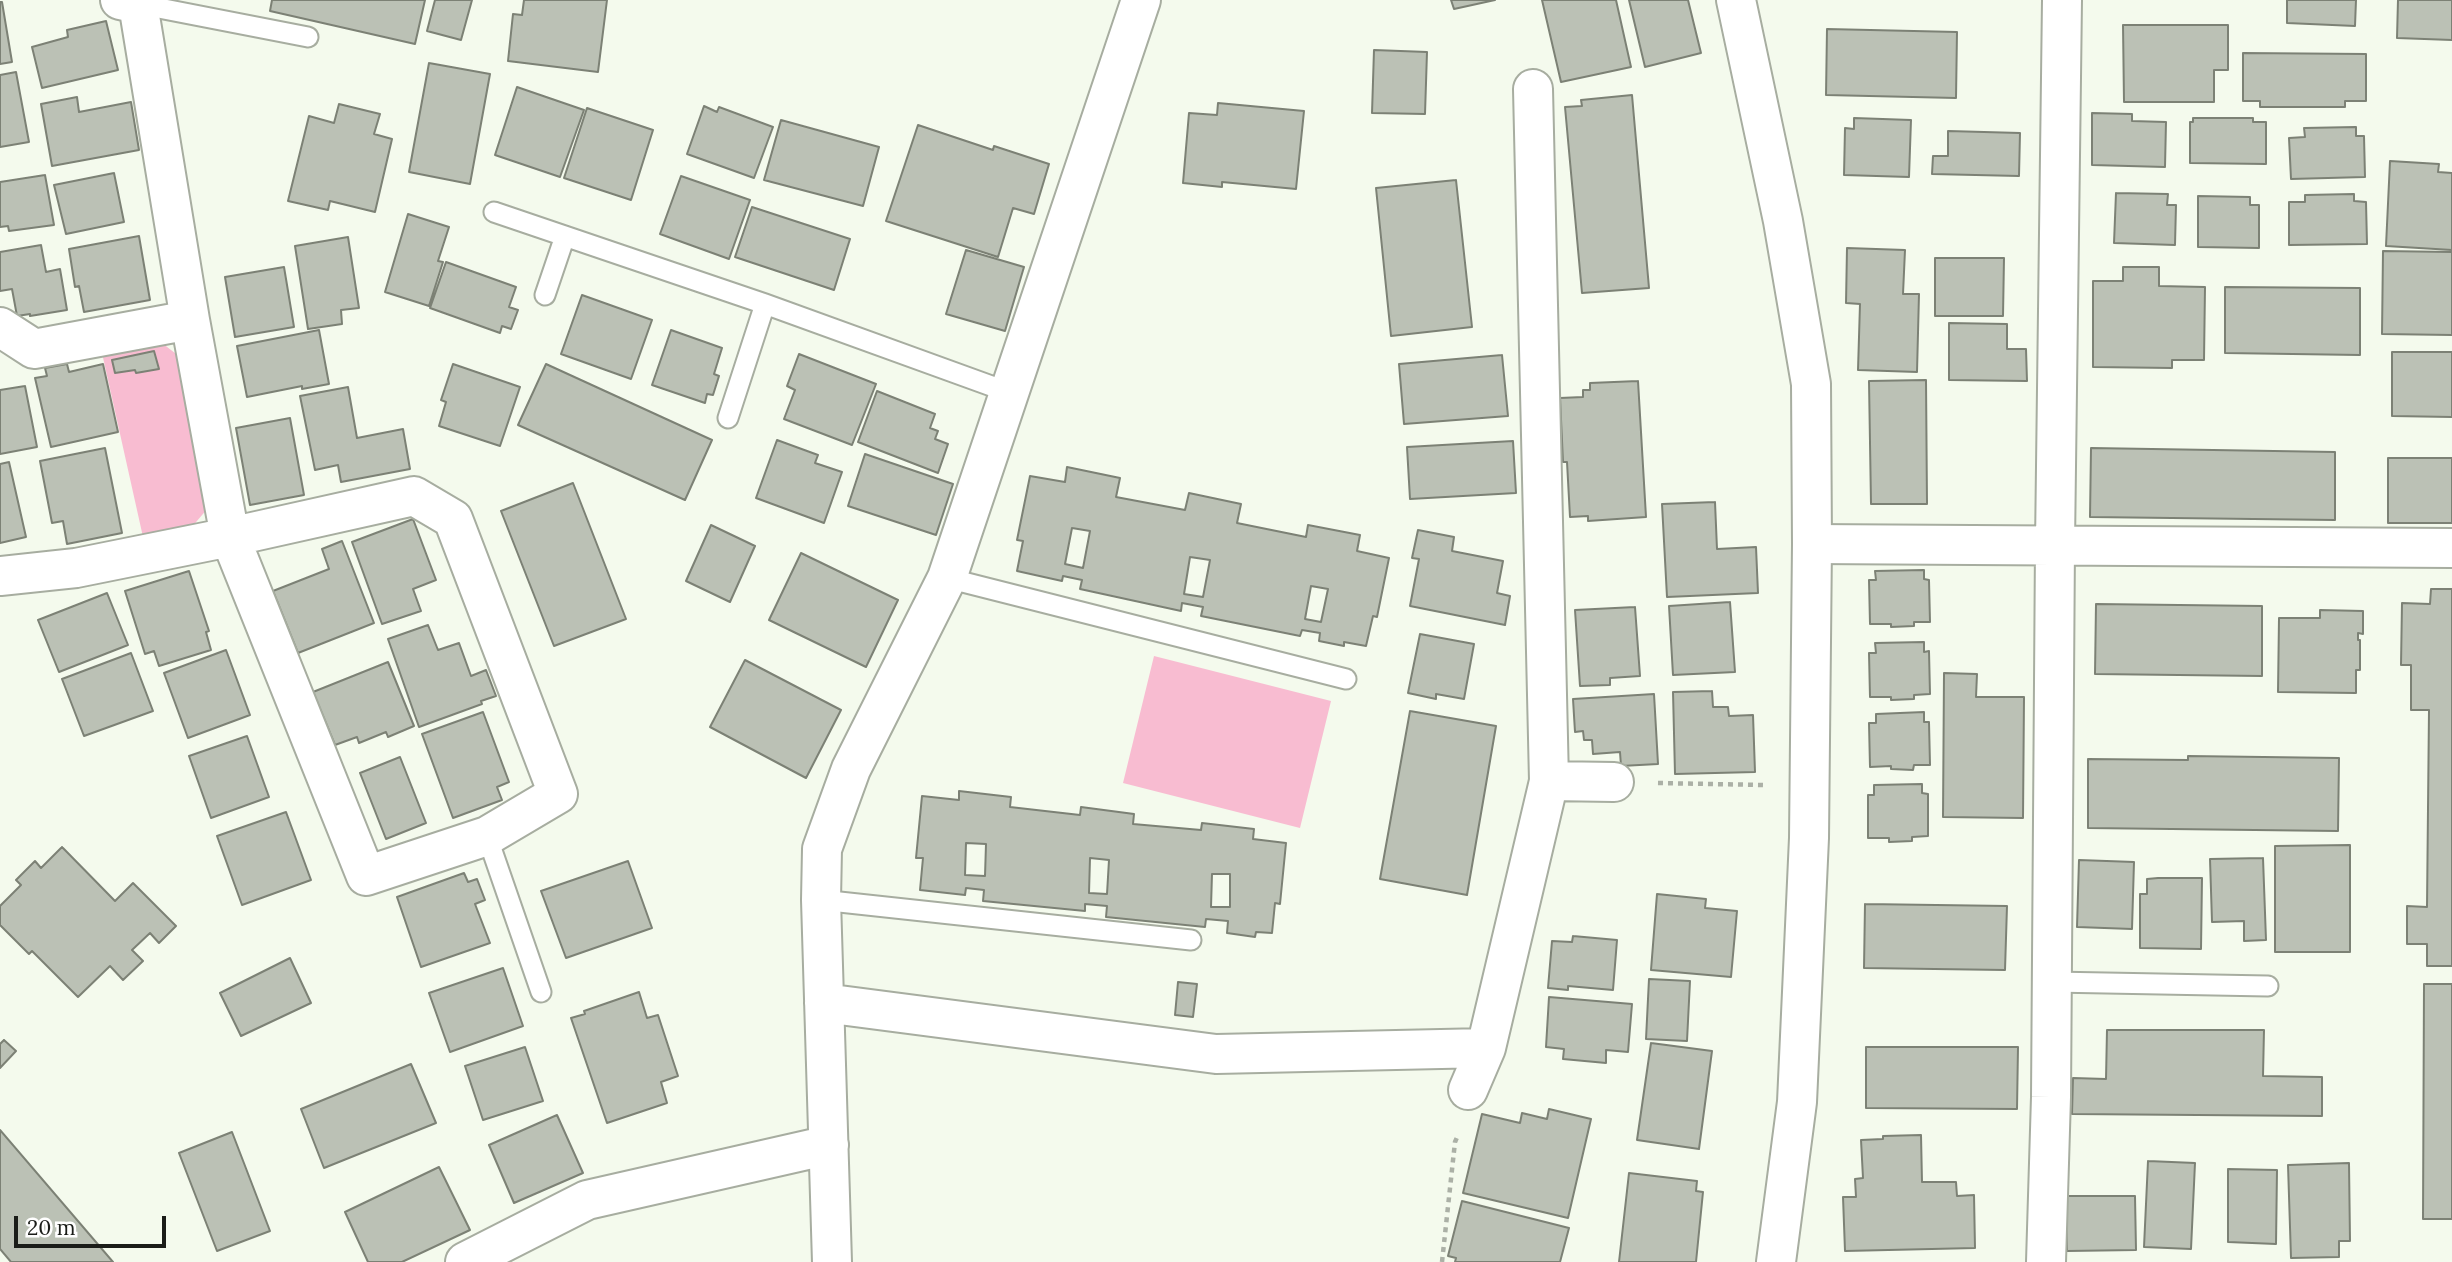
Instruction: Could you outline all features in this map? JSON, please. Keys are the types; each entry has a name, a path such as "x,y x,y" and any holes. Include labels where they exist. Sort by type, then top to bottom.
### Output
{"street":[{"path":"832,1262 821,900 822,849 851,769 947,578 1141,0"},
{"path":"1736,0 1783,221 1811,384 1809,838 1797,1088 1776,1262"},
{"path":"2046,1262 2052,982 2062,0"},
{"path":"0,576 76,568 230,537 414,496 453,519 558,794 487,836 366,876 230,537 129,2"},
{"path":"1468,1090 1486,1048 1549,781 1533,89"},
{"path":"0,327 34,349 190,320"},
{"path":"1812,544 2452,548"},
{"path":"1549,781 1614,782"},
{"path":"824,1003 1216,1055 1486,1048"},
{"path":"464,1262 587,1200 829,1145"}],"lane":[{"path":"129,2 309,37"},
{"path":"494,212 765,304 1008,392"},
{"path":"545,295 565,236"},
{"path":"729,418 765,304"},
{"path":"947,578 1346,678"},
{"path":"487,836 541,992"},
{"path":"821,900 1191,940"},
{"path":"2052,982 2268,986"}],"path":[{"path":"1614,782 1770,785"},
{"path":"1442,1262 1455,1142 1459,1130"}],"shaded area":[{"path":"162,343 180,357 208,508 191,528 143,537 102,353"},
{"path":"1154,656 1331,701 1300,828 1123,783"}],"building":[{"path":"272,0 425,0 415,44 270,11"},
{"path":"435,0 472,0 461,40 427,31"},
{"path":"524,0 607,0 598,72 508,61 513,14 522,15"},
{"path":"1451,0 1495,0 1454,9"},
{"path":"1542,0 1616,0 1631,67 1561,82"},
{"path":"1629,0 1688,0 1701,53 1645,67"},
{"path":"2287,0 2356,0 2355,26 2287,23"},
{"path":"2398,0 2452,0 2452,40 2397,38"},
{"path":"0,2 12,62 0,64"},
{"path":"106,21 118,70 42,88 32,47 68,37 67,30"},
{"path":"2123,25 2228,25 2228,70 2214,70 2214,102 2124,102"},
{"path":"1827,29 1957,32 1956,98 1826,95"},
{"path":"1374,50 1427,52 1425,114 1372,113"},
{"path":"2243,53 2366,54 2366,101 2345,101 2345,107 2260,107 2260,101 2243,101"},
{"path":"429,63 490,74 470,184 409,172"},
{"path":"16,72 29,142 0,147 0,75"},
{"path":"517,87 584,110 560,177 495,155"},
{"path":"1632,95 1649,288 1582,293 1565,107 1582,106 1581,100"},
{"path":"77,97 79,112 131,102 139,150 52,166 41,104"},
{"path":"1218,103 1304,111 1296,189 1222,182 1222,187 1183,183 1189,113 1217,115"},
{"path":"339,104 380,114 374,134 392,139 375,212 330,201 328,210 288,201 309,116 334,123"},
{"path":"704,106 717,112 719,107 773,127 754,178 687,154"},
{"path":"587,108 653,130 631,200 564,178"},
{"path":"2092,113 2132,114 2132,121 2166,122 2165,167 2092,165"},
{"path":"1854,118 1911,120 1909,177 1844,175 1845,128 1854,129"},
{"path":"2193,118 2253,118 2253,122 2266,122 2266,164 2190,163 2190,122 2193,122"},
{"path":"781,120 879,147 863,206 764,180"},
{"path":"918,125 993,150 994,146 1049,164 1034,214 1013,208 998,257 886,221"},
{"path":"2356,127 2356,136 2364,136 2365,177 2291,179 2289,138 2305,137 2304,128"},
{"path":"1948,131 2020,133 2019,176 1932,174 1933,156 1948,156"},
{"path":"2390,161 2439,164 2438,172 2452,173 2452,250 2386,246"},
{"path":"114,173 124,222 66,234 54,185"},
{"path":"45,175 54,225 9,231 8,226 0,227 0,182"},
{"path":"681,176 750,200 729,259 660,234"},
{"path":"1456,180 1472,327 1391,336 1376,188"},
{"path":"2116,193 2168,194 2167,205 2176,205 2175,245 2114,243"},
{"path":"2354,194 2354,201 2366,202 2367,244 2289,245 2289,202 2305,202 2305,195"},
{"path":"2198,196 2250,197 2250,205 2259,205 2259,248 2198,247"},
{"path":"752,207 850,239 834,290 735,257"},
{"path":"408,214 449,227 438,261 443,262 429,306 385,292"},
{"path":"139,236 150,300 84,312 79,286 75,287 69,249"},
{"path":"348,237 359,308 341,310 342,324 308,329 295,246"},
{"path":"41,245 46,272 60,269 67,310 17,316 12,289 0,291 0,252"},
{"path":"1847,248 1905,250 1903,294 1919,294 1917,372 1858,370 1860,304 1846,303"},
{"path":"966,250 1024,267 1005,331 946,314"},
{"path":"2383,251 2452,252 2452,335 2382,334"},
{"path":"1935,258 2004,258 2003,316 1935,316"},
{"path":"446,262 516,287 509,307 518,310 511,329 502,326 500,333 430,308"},
{"path":"284,267 294,327 235,337 225,277"},
{"path":"2123,267 2159,267 2159,286 2205,287 2204,360 2172,360 2172,368 2093,367 2093,281 2123,281"},
{"path":"2225,287 2360,288 2360,355 2225,353"},
{"path":"582,295 652,320 631,379 561,354"},
{"path":"1949,323 2007,324 2007,349 2026,349 2027,381 1949,380"},
{"path":"319,330 329,384 302,389 302,386 247,397 237,346"},
{"path":"671,330 722,348 714,374 719,376 713,395 707,394 705,403 652,385"},
{"path":"154,351 159,369 115,373 112,360"},
{"path":"2392,352 2452,352 2452,417 2392,416"},
{"path":"799,354 876,384 852,445 784,419 795,390 787,386"},
{"path":"1502,355 1508,416 1404,424 1399,364"},
{"path":"67,364 69,372 103,364 118,432 51,447 35,378 47,376 45,368"},
{"path":"453,364 520,387 500,446 439,426 446,402 441,400"},
{"path":"546,364 712,440 685,500 518,425"},
{"path":"1926,380 1927,504 1871,504 1869,381"},
{"path":"1638,381 1646,517 1588,521 1588,516 1570,517 1567,462 1563,462 1560,398 1583,397 1583,390 1590,390 1590,383"},
{"path":"25,386 37,447 0,454 0,390"},
{"path":"348,387 357,438 403,429 410,469 341,482 338,465 315,470 300,396"},
{"path":"877,391 935,414 930,428 938,431 935,439 948,444 938,473 858,442"},
{"path":"290,418 304,495 250,505 236,428"},
{"path":"777,440 818,455 815,463 842,472 824,523 756,498"},
{"path":"1513,441 1516,493 1410,499 1407,447"},
{"path":"105,448 122,533 67,544 63,521 52,523 40,461"},
{"path":"2091,448 2335,452 2335,520 2090,517"},
{"path":"865,454 953,484 936,535 848,506"},
{"path":"2388,458 2452,458 2452,523 2388,523"},
{"path":"9,462 26,537 0,543 0,464"},
{"path":"1067,467 1120,478 1116,497 1185,510 1189,493 1241,504 1237,523 1306,537 1308,525 1360,535 1357,551 1389,558 1377,617 1373,616 1366,646 1344,642 1344,646 1319,641 1320,633 1302,630 1300,636 1201,616 1203,607 1182,603 1181,611 1080,589 1082,580 1063,576 1062,581 1017,571 1023,541 1017,540 1030,476 1065,482","holes":["1072,528 1090,531 1083,568 1065,564","1190,557 1210,560 1203,597 1184,594","1311,586 1328,589 1321,622 1305,619"]},
{"path":"573,483 626,619 554,646 501,511"},
{"path":"1715,502 1717,549 1756,547 1758,593 1667,597 1662,504"},
{"path":"413,519 436,580 413,589 421,611 382,624 352,542"},
{"path":"711,525 755,546 730,602 686,581"},
{"path":"1418,530 1454,537 1452,551 1503,561 1497,593 1510,596 1505,625 1410,606 1419,559 1412,558"},
{"path":"342,541 374,623 298,653 273,591 329,569 322,549"},
{"path":"801,553 898,600 866,667 769,620"},
{"path":"1924,570 1924,579 1929,580 1930,622 1891,627 1891,624 1870,624 1869,580 1876,580 1875,571"},
{"path":"189,571 209,631 206,632 211,650 159,666 154,651 145,654 125,591"},
{"path":"2431,589 2452,589 2452,966 2427,966 2427,944 2407,944 2407,906 2427,907 2429,710 2411,710 2411,665 2401,665 2402,603 2430,604"},
{"path":"107,593 128,645 59,672 38,620"},
{"path":"1730,602 1735,672 1673,675 1669,606"},
{"path":"2096,604 2262,606 2262,676 2095,674"},
{"path":"1635,607 1640,676 1610,678 1610,685 1580,686 1575,610"},
{"path":"2320,610 2363,611 2363,634 2358,633 2360,670 2356,670 2356,693 2278,692 2279,618 2320,618"},
{"path":"428,625 438,650 459,643 471,676 486,670 496,696 481,701 482,704 419,727 388,639"},
{"path":"1420,634 1474,644 1464,699 1436,694 1436,699 1408,693"},
{"path":"1924,642 1924,652 1929,651 1930,694 1914,695 1914,699 1870,697 1869,653 1876,653 1875,643"},
{"path":"226,650 250,715 188,738 164,673"},
{"path":"131,653 153,711 84,736 62,679"},
{"path":"745,660 841,710 806,778 710,727"},
{"path":"388,662 414,726 388,737 386,732 359,743 357,737 335,745 313,692"},
{"path":"1944,673 1977,674 1976,697 2024,697 2023,818 1943,817"},
{"path":"1712,691 1713,707 1728,707 1729,716 1753,715 1755,772 1675,774 1673,692"},
{"path":"1654,694 1658,764 1621,766 1620,752 1593,754 1592,740 1584,740 1583,731 1575,732 1573,699"},
{"path":"1410,711 1496,726 1467,895 1380,879"},
{"path":"483,712 509,782 497,787 502,800 453,818 422,734"},
{"path":"1924,712 1924,722 1929,722 1930,765 1914,765 1913,770 1891,769 1891,766 1870,767 1869,723 1876,723 1876,714"},
{"path":"247,736 269,797 211,818 189,756"},
{"path":"2188,756 2339,758 2338,831 2088,828 2088,759 2188,760"},
{"path":"400,757 426,823 386,839 360,773"},
{"path":"1922,784 1922,793 1928,794 1928,836 1912,837 1912,841 1889,842 1889,838 1868,838 1868,795 1874,795 1874,785"},
{"path":"959,791 1011,797 1010,807 1080,815 1081,807 1134,814 1133,824 1201,830 1202,823 1254,829 1253,839 1286,843 1280,904 1275,903 1272,933 1256,932 1255,937 1227,933 1228,921 1206,919 1205,927 1106,917 1107,906 1085,904 1085,911 983,901 984,890 966,888 965,895 920,890 923,858 916,858 922,796 959,800","holes":["966,843 986,844 985,876 965,875","1090,858 1109,860 1107,894 1089,893","1212,874 1230,874 1230,907 1211,907"]},
{"path":"286,812 311,880 242,905 217,836"},
{"path":"2350,845 2350,952 2275,952 2275,846"},
{"path":"62,847 115,901 133,883 176,926 159,943 150,933 132,950 143,961 123,980 110,966 78,997 32,951 29,954 0,925 0,906 21,885 16,880 35,861 41,868"},
{"path":"2263,858 2266,940 2244,941 2244,921 2212,922 2210,859"},
{"path":"2079,860 2134,862 2132,929 2077,927"},
{"path":"628,861 652,928 566,958 541,891"},
{"path":"464,873 468,882 477,879 485,900 475,904 490,943 421,967 397,897"},
{"path":"2202,878 2201,949 2140,948 2140,894 2147,894 2147,879"},
{"path":"1657,894 1706,899 1705,908 1737,911 1731,977 1651,970"},
{"path":"1865,904 2007,906 2005,970 1864,968"},
{"path":"1573,936 1617,940 1613,990 1568,986 1568,990 1548,988 1552,941 1572,942"},
{"path":"290,958 311,1003 241,1036 220,993"},
{"path":"503,968 523,1026 450,1052 429,993"},
{"path":"1649,979 1690,981 1687,1041 1646,1039"},
{"path":"1178,982 1197,984 1193,1017 1175,1015"},
{"path":"2424,984 2452,984 2452,1219 2423,1219"},
{"path":"639,992 647,1018 658,1015 678,1076 661,1082 667,1103 607,1123 571,1018"},
{"path":"1549,997 1632,1004 1628,1052 1606,1050 1606,1063 1563,1059 1564,1049 1546,1047"},
{"path":"2107,1030 2264,1030 2263,1076 2322,1077 2322,1116 2072,1114 2073,1078 2106,1079"},
{"path":"4,1040 16,1051 0,1068 0,1044"},
{"path":"1651,1043 1712,1051 1699,1149 1637,1140"},
{"path":"525,1047 543,1101 483,1120 465,1066"},
{"path":"1866,1047 2018,1047 2017,1109 1866,1108"},
{"path":"411,1064 436,1123 324,1168 301,1109"},
{"path":"1549,1109 1591,1119 1568,1218 1463,1193 1482,1114 1520,1123 1522,1113 1547,1119"},
{"path":"557,1115 583,1173 514,1203 489,1145"},
{"path":"0,1130 113,1262 11,1262 0,1249"},
{"path":"232,1132 270,1231 217,1251 179,1153"},
{"path":"1921,1135 1922,1182 1956,1182 1957,1196 1974,1195 1975,1248 1845,1251 1843,1197 1856,1197 1855,1179 1863,1178 1861,1140 1883,1139 1883,1136"},
{"path":"2148,1161 2195,1163 2191,1249 2144,1247"},
{"path":"2349,1163 2350,1241 2339,1241 2339,1257 2291,1258 2288,1165"},
{"path":"439,1167 470,1230 402,1262 368,1262 345,1212"},
{"path":"2228,1169 2277,1170 2276,1244 2228,1242"},
{"path":"1629,1173 1697,1181 1696,1191 1703,1192 1696,1262 1619,1262"},
{"path":"2066,1196 2135,1196 2136,1250 2067,1251"},
{"path":"1462,1201 1569,1228 1560,1262 1455,1262 1456,1258 1448,1256"}]}
